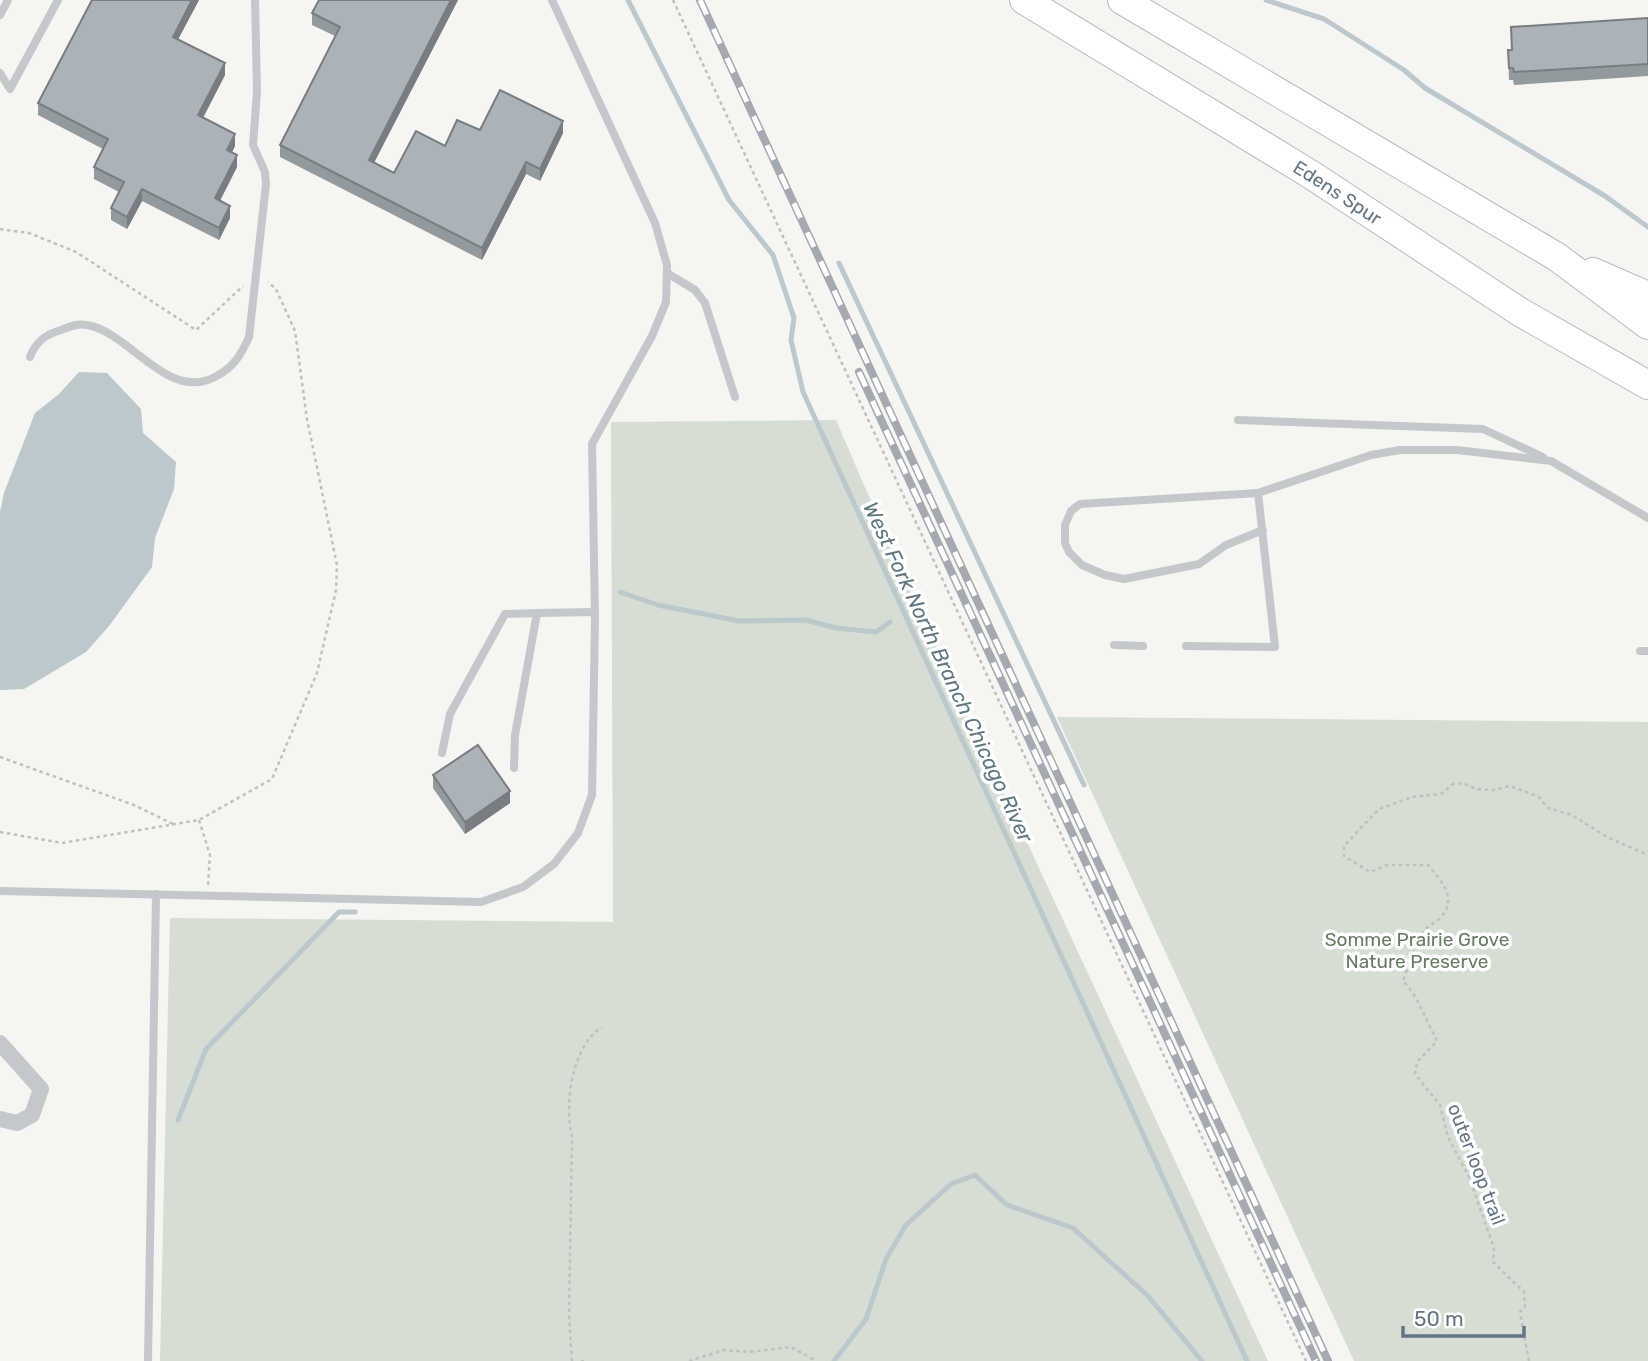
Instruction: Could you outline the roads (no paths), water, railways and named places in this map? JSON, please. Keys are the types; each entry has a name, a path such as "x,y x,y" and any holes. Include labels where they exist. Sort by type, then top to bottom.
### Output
{"highway":[{"name":"Edens Spur","path":"1024,0 1310,174 1520,312 1648,385"},
{"path":"1122,0 1557,257 1648,325"},
{"path":"1557,257 1648,296"},
{"path":"1520,312 1648,396"}],"street":[{"path":"0,1043 41,1089 32,1115 16,1123 0,1119"}],"lane":[{"path":"0,15 8,0"},
{"path":"0,73 10,89 58,0"},
{"path":"30,357 34,346 54,331 78,324 105,331 169,375 188,382 206,381 227,371 240,357 249,337 266,184 265,172 253,145 257,91 256,0"},
{"path":"0,891 79,895 156,894 481,902 523,887 554,864 578,833 592,795 595,612 592,444 652,336 666,302 667,273 655,223 552,0"},
{"path":"667,273 695,290 705,303 734,397"},
{"path":"1238,420 1483,429 1551,461 1648,519"},
{"path":"1263,530 1226,545 1199,564 1124,579 1105,575 1082,565 1065,542 1065,525 1071,511 1080,504 1258,493 1371,455 1400,450 1457,450 1551,461"},
{"path":"1186,646 1275,648 1258,493"},
{"path":"442,752 450,714 505,614 595,612"},
{"path":"514,768 515,735 537,613"},
{"path":"1114,645 1143,646"},
{"path":"148,1361 156,894"}],"waterway":[{"name":"West Fork North Branch Chicago River","path":"628,0 729,200 773,255 794,318 791,340 803,392 1247,1361"},
{"path":"1266,0 1324,19 1404,70 1425,88 1605,196 1648,227"},
{"path":"839,263 1084,785"},
{"path":"620,592 658,605 739,621 806,620 836,628 876,632 890,622"},
{"path":"178,1120 206,1049 339,912 355,912"},
{"path":"834,1361 866,1319 886,1259 906,1225 951,1184 975,1175 1007,1205 1073,1228 1148,1296 1202,1361"}],"railway":[{"path":"700,0 1328,1361"},
{"path":"859,372 1316,1361"}],"park label":[{"name":"Somme Prairie Grove Nature Preserve","path":"1417,950"}]}
